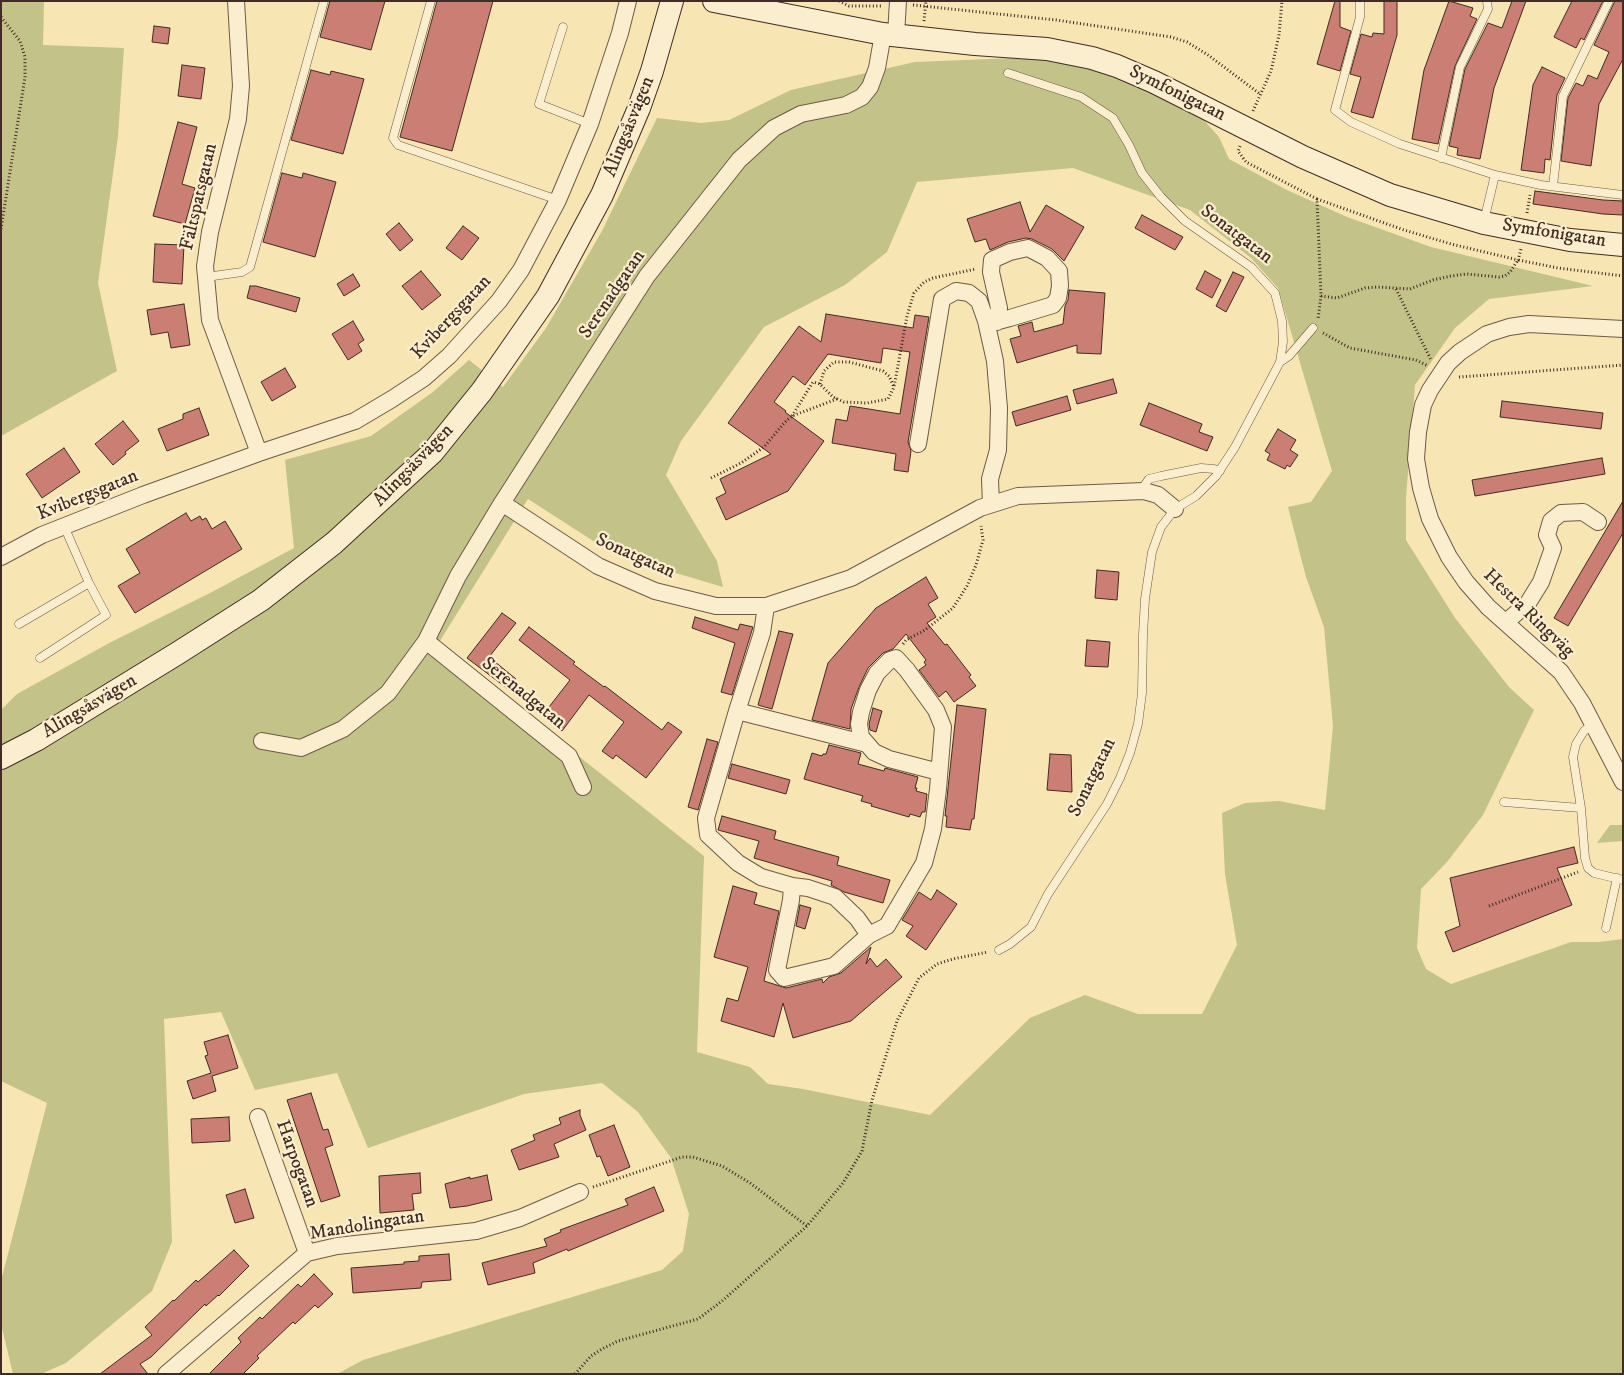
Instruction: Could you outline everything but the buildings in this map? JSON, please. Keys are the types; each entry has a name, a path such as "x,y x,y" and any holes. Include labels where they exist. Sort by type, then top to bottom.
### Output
{"main road":[{"name":"Alingsåsvägen","path":"1,758 36,740 171,658 261,600 334,543 432,454 482,391 548,296 602,195 639,108 672,1"},
{"name":"Symfonigatan","path":"714,1 890,34 975,44 1047,49 1118,66 1154,82 1303,158 1390,194 1484,223 1570,240 1623,245"}],"street":[{"name":"Fältspatsgatan","path":"236,1 240,86 238,120 210,232 205,266 210,320 259,453"},
{"name":"Kvibergsgatan","path":"1,557 42,535 143,495 355,421 424,378 449,356 499,301 521,270 558,200 590,124 620,33 628,1"},
{"name":"Serenadgatan","path":"262,741 301,748 343,729 388,693 426,641 458,576 502,503 647,276 739,160 774,128 801,114 846,105 862,97 870,87 890,34 898,3"},
{"path":"985,506 998,450 999,408 992,323 998,308 991,272 992,260 1010,252 1028,248 1047,258 1059,271 1060,286 1058,298 1053,304 992,323"},
{"path":"918,444 942,299 956,291 969,293 979,302 992,323"},
{"name":"Hestra Ringväg","path":"1623,329 1529,324 1509,327 1487,334 1460,352 1448,364 1430,390 1423,405 1416,459 1421,488 1430,519 1449,557 1466,582 1488,607 1561,672 1582,703 1623,782"},
{"name":"Sonatgatan","path":"502,503 598,566 655,591 716,606 766,606 851,578 985,506 1018,496 1140,491 1158,495 1175,509"},
{"path":"1506,622 1528,603 1541,582 1553,548 1547,535 1551,521 1561,513 1583,512 1598,522"},
{"path":"766,606 762,633 737,710 706,818 708,835 738,863 761,877 792,886 808,888 835,897 857,918 869,935"},
{"name":"Serenadgatan","path":"426,641 569,756 583,787"},
{"path":"792,886 777,970 784,978 834,966 869,935 887,926 924,863 933,829 939,772 943,727 936,710 896,658 890,660 877,673 861,712 861,737 874,752 889,759 939,772"},
{"path":"737,710 867,744"},
{"name":"Harpogatan","path":"258,1117 307,1253"},
{"name":"Mandolingatan","path":"166,1374 307,1253 337,1246 476,1231 520,1218 580,1192"}],"lane":[{"path":"206,277 242,272 250,267 324,1"},
{"path":"430,1 393,138 398,145 558,200"},
{"path":"1360,1 1360,17 1335,110 1351,122 1392,141 1495,175 1532,184 1623,195"},
{"path":"1441,158 1460,67 1488,9 1487,1"},
{"path":"1553,186 1563,96 1609,1"},
{"path":"563,27 539,104 590,124"},
{"name":"Sonatgatan","path":"998,950 1010,944 1031,927 1062,870 1107,804 1130,753 1138,724 1142,693 1146,599 1152,552 1161,527 1175,509 1196,496 1220,471 1235,447 1280,362 1283,342 1282,320 1275,293 1251,267 1185,221 1161,198 1142,173 1129,145 1113,118 1081,97 1008,73"},
{"path":"1484,223 1495,175"},
{"path":"1280,362 1289,356 1313,328"},
{"path":"1140,491 1150,479 1162,476 1201,468 1220,471"},
{"path":"40,658 106,615 89,583 64,526"},
{"path":"19,624 89,583"},
{"path":"1593,724 1584,731 1576,744 1573,757 1581,808 1585,858 1588,868 1594,873 1620,879 1606,928"},
{"path":"1504,802 1581,808"}],"path":[{"path":"839,1 849,6 866,7 898,3 968,10 1171,37 1187,42 1208,55 1260,94"},
{"path":"1252,112 1271,71 1279,35 1282,1"},
{"path":"1,17 20,41 25,57 15,144 1,230"},
{"path":"1241,140 1238,150 1246,162 1317,198 1442,241 1518,260 1567,269 1623,276"},
{"path":"1313,328 1319,318 1322,296 1317,198"},
{"path":"1322,296 1336,298 1371,287 1410,289 1433,280 1466,274 1505,276 1518,260"},
{"path":"711,478 741,463 764,447 792,416 813,382 820,384 844,402 867,404 888,399 894,387 911,300 918,286 933,278 991,267"},
{"path":"1396,289 1423,340 1433,368"},
{"path":"820,384 824,371 834,362 849,362 883,371 889,376 894,387"},
{"path":"792,416 837,398"},
{"path":"896,658 906,640 925,630 953,608 967,586 976,565 983,540 985,506"},
{"path":"1489,906 1588,868"},
{"path":"575,1374 591,1356 618,1341 698,1319 722,1301 807,1226 844,1183 862,1151 872,1100 896,1020 919,978 937,964 998,950"},
{"path":"580,1192 682,1157 694,1156 722,1166 807,1226"}],"shaded area":[{"path":"1,1 44,1 43,45 124,48 118,136 98,283 117,371 1,436"},
{"path":"1039,57 1081,64 1140,85 1200,116 1219,137 1229,159 1287,190 1347,217 1431,247 1593,286 1489,299 1455,328 1415,385 1406,497 1406,540 1455,618 1509,687 1534,710 1483,815 1447,862 1421,889 1417,948 1426,969 1451,984 1571,942 1599,942 1623,939 1623,1374 337,1374 363,1360 662,1270 683,1251 689,1214 671,1158 638,1112 602,1083 524,1094 368,1148 337,1073 255,1090 221,1012 164,1019 172,1242 152,1291 66,1363 41,1374 13,1374 1,1324 1,1281 47,1103 1,1081 1,771 4,769 1,763 1,710 17,694 111,642 212,592 294,548 285,460 371,436 433,392 469,360 503,387 546,328 602,231 657,118 701,123 729,120 791,90 915,62","holes":["1073,168 1190,210 1251,258 1278,288 1332,471 1311,502 1288,507 1306,577 1324,627 1333,726 1325,810 1279,801 1245,803 1222,813 1225,874 1237,945 1202,1014 1138,1014 1085,995 1030,1018 930,1115 803,1089 768,1084 750,1067 697,1052 704,856 438,644 528,499 615,555 723,587 717,561 666,475 681,441 764,327 845,285 887,252 917,182"]},
{"path":"1610,825 1623,825 1623,841 1597,843"}]}
